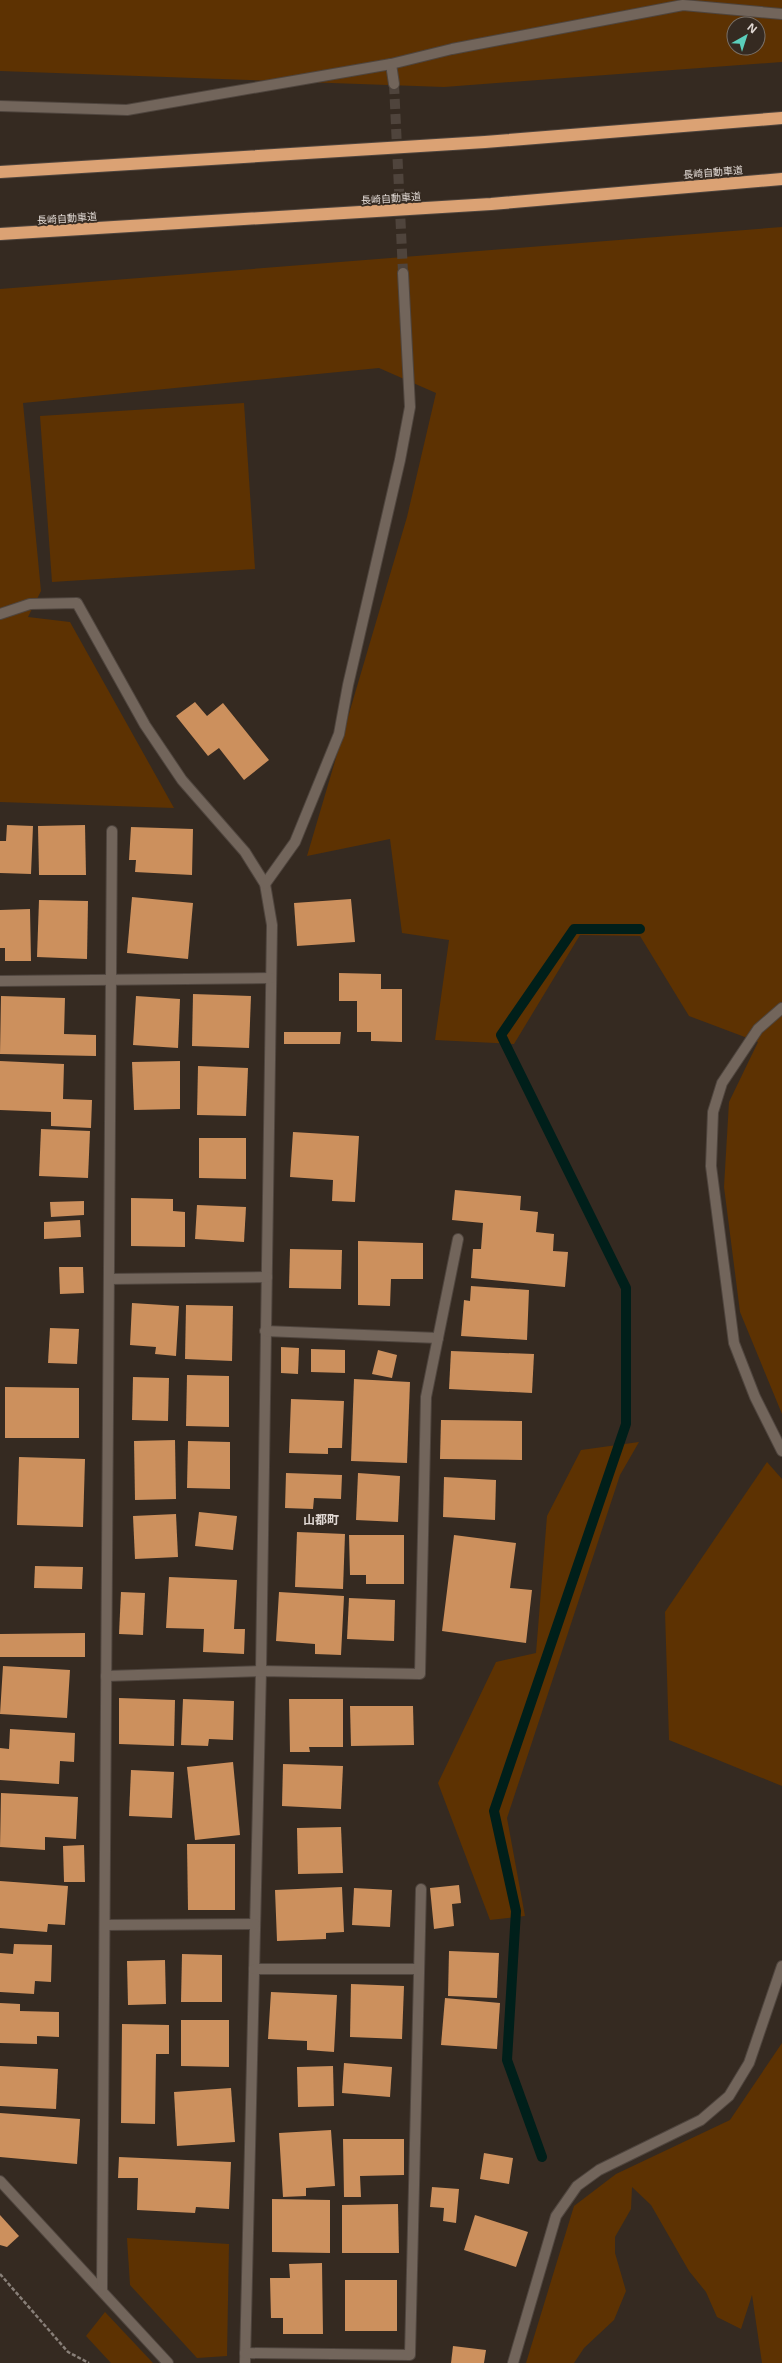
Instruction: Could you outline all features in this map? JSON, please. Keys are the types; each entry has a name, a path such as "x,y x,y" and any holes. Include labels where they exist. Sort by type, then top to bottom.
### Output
{"highway":[{"path":"0,172 485,142 782,118"},
{"name":"長崎自動車道","path":"0,234 491,204 782,178"}],"street":[{"path":"0,106 127,110 391,64 452,49 683,5 782,14"},
{"path":"391,64 394,84"},
{"path":"265,884 295,842 339,734 348,685 410,407 403,273"},
{"path":"0,614 30,604 77,603 145,725 182,780 245,852 265,884 272,926 261,1671 245,2358 410,2355 420,1890"},
{"path":"102,2290 112,831"},
{"path":"0,981 271,978"},
{"path":"782,1008 758,1029 722,1083 713,1112 711,1166 734,1343 755,1397 782,1451"},
{"path":"106,1676 261,1671 420,1674 426,1397 458,1239"},
{"path":"109,1279 267,1277"},
{"path":"265,1331 438,1338"},
{"path":"105,1925 255,1924"},
{"path":"513,2363 556,2216 577,2186 600,2170 701,2120 729,2096 749,2063 782,1966"},
{"path":"254,1969 419,1969"},
{"path":"0,2181 168,2363"}],"path":[{"path":"0,2274 68,2352 89,2363"}],"shaded area":[{"path":"0,0 782,0 782,62 444,87 0,71"},
{"path":"782,227 782,1414 740,1312 724,1187 729,1102 758,1042 689,1016 640,936 580,935 514,1044 435,1040 449,940 402,933 390,839 307,856 407,517 436,393 379,368 23,403 41,591 28,617 70,622 174,808 0,802 0,289"},
{"path":"244,403 255,569 52,582 40,416"},
{"path":"639,1442 620,1475 507,1818 525,1916 490,1920 438,1783 496,1662 536,1653 547,1516 581,1450"},
{"path":"767,1462 782,1479 782,1786 669,1740 665,1612"},
{"path":"782,2043 782,2363 762,2363 752,2295 741,2329 717,2317 706,2292 689,2271 651,2205 632,2187 631,2209 615,2237 615,2253 626,2291 614,2320 584,2348 574,2363 526,2363 574,2206 616,2174 730,2120"},
{"path":"127,2238 229,2244 227,2356 197,2358 130,2285"},
{"path":"105,2312 153,2363 111,2363 86,2336"}],"building":[{"path":"195,702 207,716 223,703 269,760 244,780 219,748 208,756 176,716"},
{"path":"7,825 33,826 31,874 0,873 0,841 6,841"},
{"path":"85,825 86,875 39,875 38,826"},
{"path":"131,827 193,829 192,875 135,872 136,860 129,860"},
{"path":"132,897 193,903 188,959 127,953"},
{"path":"351,899 355,942 297,946 294,903"},
{"path":"39,900 88,901 87,959 37,957"},
{"path":"30,909 31,961 5,961 5,948 0,948 0,910"},
{"path":"339,973 381,974 381,989 402,989 402,1042 371,1041 371,1032 357,1032 357,1001 339,1001"},
{"path":"193,994 251,996 249,1048 192,1046"},
{"path":"1,996 65,998 64,1034 96,1035 96,1056 0,1054"},
{"path":"136,996 180,999 178,1048 133,1045"},
{"path":"284,1032 341,1032 340,1044 284,1044"},
{"path":"0,1061 64,1064 63,1099 92,1100 91,1128 51,1126 51,1112 0,1110"},
{"path":"180,1061 180,1109 134,1110 132,1062"},
{"path":"198,1066 248,1068 246,1116 197,1115"},
{"path":"41,1129 90,1131 88,1178 39,1176"},
{"path":"293,1132 359,1136 355,1202 332,1201 333,1180 290,1177"},
{"path":"199,1138 246,1138 246,1179 199,1178"},
{"path":"455,1190 521,1196 520,1210 538,1212 536,1232 554,1234 553,1251 568,1252 565,1287 471,1278 473,1249 481,1249 483,1223 452,1220"},
{"path":"131,1198 173,1199 173,1211 185,1212 185,1247 131,1246"},
{"path":"84,1201 84,1215 51,1217 50,1202"},
{"path":"197,1205 246,1207 244,1242 195,1239"},
{"path":"80,1220 81,1237 44,1239 44,1222"},
{"path":"358,1241 423,1243 423,1279 391,1279 390,1306 358,1305"},
{"path":"290,1249 342,1250 341,1289 289,1288"},
{"path":"59,1267 83,1267 84,1293 60,1294"},
{"path":"471,1286 529,1290 527,1340 461,1336 464,1300 470,1301"},
{"path":"132,1303 179,1306 176,1356 155,1354 156,1347 130,1345"},
{"path":"186,1305 233,1306 232,1361 185,1359"},
{"path":"50,1328 79,1329 77,1364 48,1363"},
{"path":"281,1347 299,1348 298,1374 281,1373"},
{"path":"311,1349 345,1350 345,1373 311,1372"},
{"path":"378,1350 397,1355 392,1378 372,1374"},
{"path":"451,1351 534,1354 532,1393 449,1389"},
{"path":"187,1375 229,1376 229,1427 186,1426"},
{"path":"133,1377 169,1378 168,1421 132,1420"},
{"path":"354,1379 410,1382 407,1463 351,1461"},
{"path":"5,1387 79,1388 79,1438 5,1438"},
{"path":"291,1399 344,1401 342,1448 328,1448 328,1454 289,1453"},
{"path":"441,1420 522,1421 522,1460 440,1459"},
{"path":"175,1440 176,1499 135,1500 134,1441"},
{"path":"188,1441 230,1442 230,1489 187,1488"},
{"path":"19,1457 85,1459 83,1527 17,1525"},
{"path":"286,1473 342,1475 341,1499 314,1498 313,1509 285,1508"},
{"path":"358,1473 400,1476 398,1522 356,1520"},
{"path":"444,1477 496,1480 495,1520 443,1517"},
{"path":"199,1512 237,1516 233,1550 195,1546"},
{"path":"176,1514 178,1557 135,1559 133,1516"},
{"path":"297,1532 345,1534 343,1589 295,1587"},
{"path":"349,1535 404,1535 404,1584 366,1584 366,1575 350,1575"},
{"path":"454,1535 516,1543 510,1588 532,1590 526,1643 442,1631"},
{"path":"35,1566 83,1567 82,1589 34,1588"},
{"path":"169,1577 237,1580 234,1629 245,1629 244,1654 203,1652 204,1629 166,1628"},
{"path":"121,1592 145,1593 143,1635 119,1634"},
{"path":"279,1592 344,1596 341,1655 315,1654 315,1644 276,1641"},
{"path":"349,1598 395,1600 394,1641 347,1639"},
{"path":"85,1633 85,1657 0,1657 0,1634"},
{"path":"3,1666 70,1670 67,1718 0,1714"},
{"path":"119,1698 175,1700 174,1746 119,1744"},
{"path":"183,1699 234,1701 233,1740 209,1739 208,1746 181,1745"},
{"path":"289,1699 343,1699 343,1747 309,1747 310,1752 290,1752"},
{"path":"350,1706 413,1706 414,1745 351,1746"},
{"path":"10,1729 75,1733 74,1762 60,1761 59,1784 0,1780 0,1748 9,1749"},
{"path":"233,1762 240,1835 195,1840 187,1767"},
{"path":"283,1764 343,1766 341,1809 282,1806"},
{"path":"131,1770 174,1772 172,1818 129,1816"},
{"path":"1,1793 78,1797 76,1839 45,1837 45,1850 0,1847"},
{"path":"341,1827 343,1873 298,1874 297,1828"},
{"path":"187,1844 235,1844 235,1910 188,1910"},
{"path":"84,1845 85,1882 64,1882 63,1846"},
{"path":"0,1881 68,1886 65,1925 48,1924 47,1932 0,1928"},
{"path":"459,1885 461,1903 452,1904 454,1926 434,1929 430,1888"},
{"path":"342,1887 344,1932 326,1933 326,1939 277,1941 275,1890"},
{"path":"354,1888 392,1890 390,1927 352,1925"},
{"path":"14,1944 52,1945 51,1982 35,1981 34,1994 0,1992 0,1953 13,1954"},
{"path":"449,1951 499,1953 497,1998 448,1996"},
{"path":"182,1954 222,1955 222,2002 181,2002"},
{"path":"165,1960 166,2004 128,2005 127,1961"},
{"path":"351,1984 404,1986 402,2039 350,2037"},
{"path":"271,1992 337,1995 334,2052 307,2050 307,2041 268,2039"},
{"path":"445,1998 500,2003 497,2049 441,2045"},
{"path":"0,2003 20,2004 20,2011 59,2012 59,2037 37,2036 37,2044 0,2043"},
{"path":"181,2020 229,2020 229,2067 181,2066"},
{"path":"122,2024 169,2025 169,2054 156,2054 155,2124 121,2123"},
{"path":"344,2063 392,2067 390,2097 342,2093"},
{"path":"0,2066 58,2069 56,2109 0,2106"},
{"path":"333,2066 334,2106 298,2107 297,2067"},
{"path":"231,2088 235,2142 177,2146 174,2092"},
{"path":"0,2113 80,2119 77,2164 0,2157"},
{"path":"331,2130 335,2186 306,2188 306,2196 283,2197 279,2133"},
{"path":"343,2139 404,2139 404,2175 360,2176 361,2197 344,2197"},
{"path":"484,2153 513,2158 509,2184 480,2179"},
{"path":"119,2157 231,2162 229,2209 196,2207 195,2213 137,2210 138,2178 118,2178"},
{"path":"432,2187 459,2189 456,2223 443,2221 444,2208 430,2207"},
{"path":"272,2199 330,2200 330,2253 272,2252"},
{"path":"398,2204 399,2253 342,2253 342,2205"},
{"path":"0,2215 19,2236 7,2247 0,2245"},
{"path":"475,2215 528,2232 516,2267 464,2250"},
{"path":"322,2263 323,2334 283,2334 283,2318 271,2318 270,2278 290,2278 289,2264"},
{"path":"345,2280 397,2280 397,2331 345,2331"},
{"path":"453,2346 486,2350 484,2363 451,2363"}],"waterway":[{"path":"542,2157 507,2060 516,1911 494,1811 626,1424 626,1288 501,1035 574,929 640,929"}],"tunnel":[{"path":"394,84 403,273"}],"district":[{"name":"山都町","path":"321,1520"}]}
